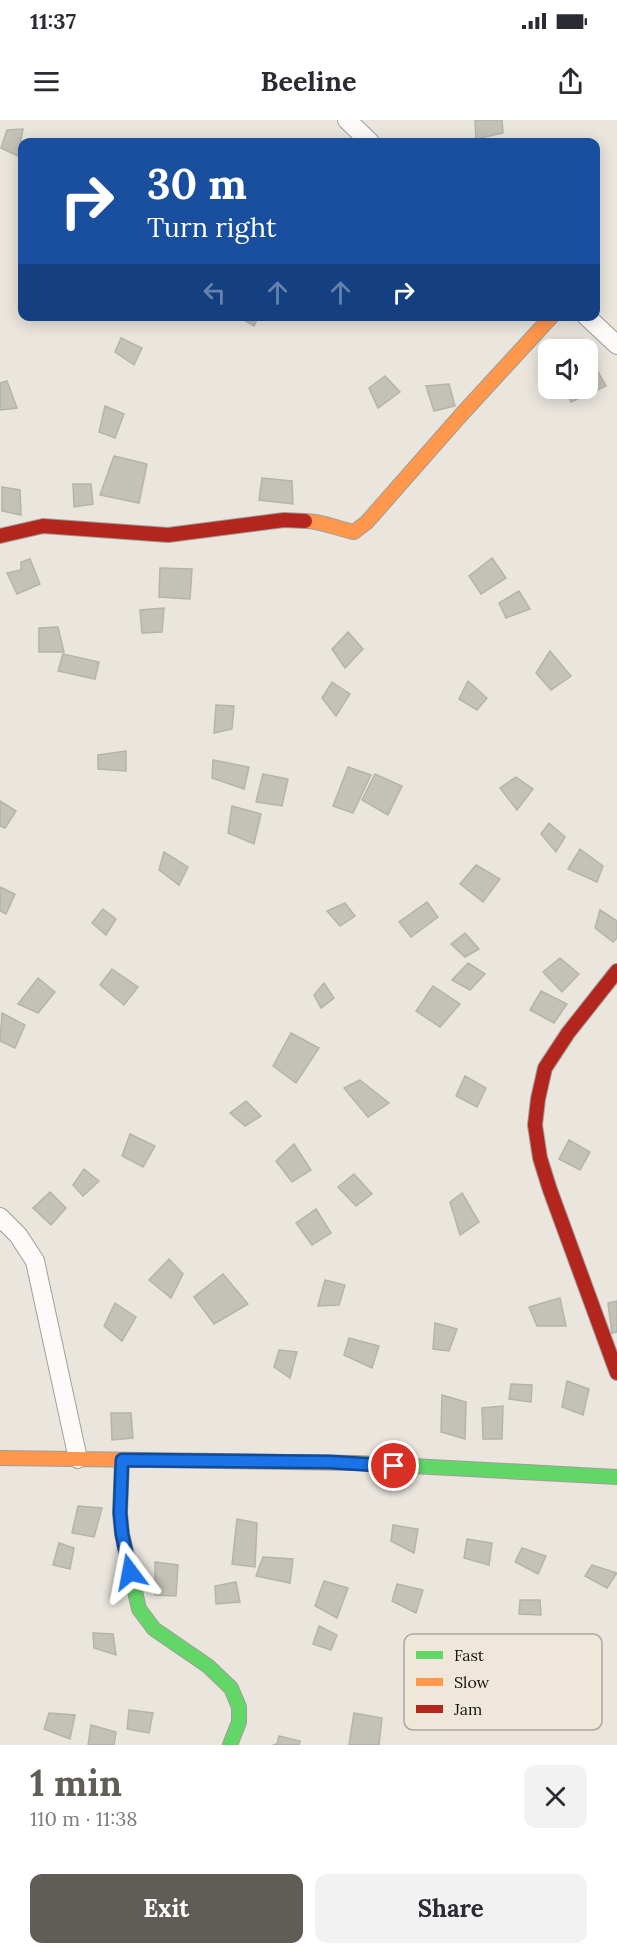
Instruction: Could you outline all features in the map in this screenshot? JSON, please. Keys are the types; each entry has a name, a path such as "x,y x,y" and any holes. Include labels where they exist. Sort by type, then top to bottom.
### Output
{"street":[{"path":"347,120 366,138"},
{"path":"0,536 43,526 168,535 284,520 318,521 341,530 354,532 367,522 547,321"},
{"path":"592,321 617,345"},
{"path":"617,970 568,1033 545,1068 535,1125 540,1158 550,1190 617,1373"},
{"path":"0,1216 18,1234 35,1261 78,1459"},
{"path":"0,1458 330,1462 617,1477"},
{"path":"122,1460 120,1513 122,1534 139,1610 154,1629 208,1666 231,1688 239,1707 239,1722 230,1745"}],"building":[{"path":"475,120 502,120 503,133 476,138"},
{"path":"23,129 21,138 18,138 18,156 1,148 7,130"},
{"path":"246,321 256,321 254,326"},
{"path":"121,338 142,348 134,365 115,352"},
{"path":"598,372 606,386 598,390"},
{"path":"385,376 400,392 378,408 369,388"},
{"path":"7,381 17,408 0,410 0,383"},
{"path":"449,384 455,406 434,411 426,386"},
{"path":"105,406 124,414 115,438 99,432"},
{"path":"114,456 147,464 139,503 100,495"},
{"path":"262,478 292,481 293,504 259,500"},
{"path":"73,484 91,484 93,504 74,507"},
{"path":"2,487 20,490 21,515 2,511"},
{"path":"492,558 506,578 481,594 469,576"},
{"path":"30,559 40,584 17,594 7,573 21,570 21,562"},
{"path":"160,568 192,569 190,599 159,597"},
{"path":"519,591 530,609 506,618 499,603"},
{"path":"164,608 162,632 142,633 140,610"},
{"path":"58,627 64,652 39,652 39,628"},
{"path":"348,632 363,649 345,668 332,649"},
{"path":"550,651 571,676 551,690 536,673"},
{"path":"63,654 99,662 95,679 58,671"},
{"path":"468,681 487,698 477,710 459,699"},
{"path":"332,682 350,694 336,716 322,698"},
{"path":"216,705 234,706 232,729 214,733"},
{"path":"126,751 126,771 98,769 98,755"},
{"path":"213,760 249,767 244,789 212,778"},
{"path":"348,767 371,775 353,813 333,806"},
{"path":"263,774 288,779 282,806 256,802"},
{"path":"375,774 402,786 388,815 362,800"},
{"path":"516,777 533,789 517,810 500,788"},
{"path":"0,801 16,811 5,828 0,826"},
{"path":"232,806 261,814 254,844 228,833"},
{"path":"549,823 565,837 556,852 541,834"},
{"path":"580,849 603,866 597,882 568,869"},
{"path":"164,852 188,867 179,885 159,870"},
{"path":"476,865 500,879 483,902 460,884"},
{"path":"0,887 15,894 6,914 0,911"},
{"path":"427,902 438,917 411,937 399,922"},
{"path":"345,903 355,916 340,926 327,911"},
{"path":"103,909 116,919 106,935 92,923"},
{"path":"600,910 617,921 617,938 613,942 595,928"},
{"path":"465,933 479,949 465,957 451,944"},
{"path":"560,958 579,974 562,992 543,972"},
{"path":"468,963 485,974 470,990 452,980"},
{"path":"112,969 138,987 124,1005 100,985"},
{"path":"38,978 55,992 38,1013 18,1004"},
{"path":"324,983 334,998 321,1008 314,995"},
{"path":"433,986 460,1004 440,1027 416,1011"},
{"path":"541,991 567,1004 554,1023 530,1010"},
{"path":"2,1013 25,1025 15,1048 0,1041"},
{"path":"291,1033 319,1048 296,1083 273,1066"},
{"path":"465,1076 486,1088 477,1107 456,1096"},
{"path":"360,1080 389,1103 368,1117 344,1088"},
{"path":"246,1101 261,1116 245,1126 230,1113"},
{"path":"130,1134 155,1146 143,1167 122,1156"},
{"path":"569,1140 590,1152 580,1170 559,1159"},
{"path":"294,1144 311,1170 292,1182 276,1161"},
{"path":"84,1169 99,1181 83,1196 73,1185"},
{"path":"354,1174 372,1194 356,1206 338,1187"},
{"path":"50,1192 66,1208 51,1225 33,1208"},
{"path":"462,1193 479,1222 460,1235 450,1202"},
{"path":"316,1209 331,1233 312,1245 296,1223"},
{"path":"169,1259 183,1274 171,1298 149,1280"},
{"path":"223,1274 248,1304 214,1324 194,1297"},
{"path":"325,1280 345,1285 339,1305 318,1306"},
{"path":"560,1298 566,1326 537,1326 529,1307"},
{"path":"617,1301 617,1332 612,1333 608,1303"},
{"path":"115,1303 136,1317 122,1341 104,1326"},
{"path":"435,1323 457,1329 449,1351 433,1349"},
{"path":"349,1338 379,1346 372,1368 344,1355"},
{"path":"279,1350 297,1352 290,1378 274,1367"},
{"path":"567,1381 589,1389 583,1415 562,1407"},
{"path":"511,1384 532,1385 531,1402 509,1399"},
{"path":"442,1395 466,1402 465,1439 441,1432"},
{"path":"503,1406 502,1439 483,1439 482,1408"},
{"path":"111,1413 131,1413 133,1438 112,1440"},
{"path":"78,1506 102,1508 94,1537 72,1533"},
{"path":"237,1519 257,1523 255,1567 232,1564"},
{"path":"393,1525 418,1529 414,1553 391,1541"},
{"path":"467,1539 492,1543 489,1565 464,1558"},
{"path":"59,1543 74,1548 70,1569 53,1565"},
{"path":"522,1548 546,1556 538,1574 515,1562"},
{"path":"263,1557 293,1559 290,1583 256,1576"},
{"path":"155,1562 178,1565 176,1596 155,1595"},
{"path":"592,1565 617,1573 607,1588 585,1576"},
{"path":"324,1581 348,1588 337,1618 315,1606"},
{"path":"236,1582 240,1602 216,1604 215,1586"},
{"path":"397,1584 423,1590 416,1613 392,1601"},
{"path":"520,1600 540,1600 541,1615 519,1614"},
{"path":"319,1626 337,1635 331,1650 313,1644"},
{"path":"93,1633 113,1634 116,1655 94,1648"},
{"path":"129,1710 153,1713 149,1733 127,1729"},
{"path":"49,1713 75,1715 70,1739 44,1729"},
{"path":"354,1713 382,1718 379,1745 349,1745"},
{"path":"91,1725 116,1732 114,1745 88,1745"},
{"path":"279,1736 300,1741 299,1745 273,1745 277,1744"}],"traffic: fast":[{"path":"122,1460 120,1513 122,1534 139,1609 154,1629 208,1666 231,1688 239,1707 239,1722 230,1745"},
{"path":"357,1463 617,1477"}],"traffic: slow":[{"path":"305,521 318,522 354,532 367,522 547,321"},
{"path":"0,1458 357,1463"}],"traffic: jam":[{"path":"0,536 43,526 168,535 284,520 305,521"},
{"path":"617,971 568,1033 545,1068 535,1125 540,1158 550,1190 617,1373"}],"route":[{"path":"130,1572 120,1513 122,1460 330,1462 394,1466"}]}
